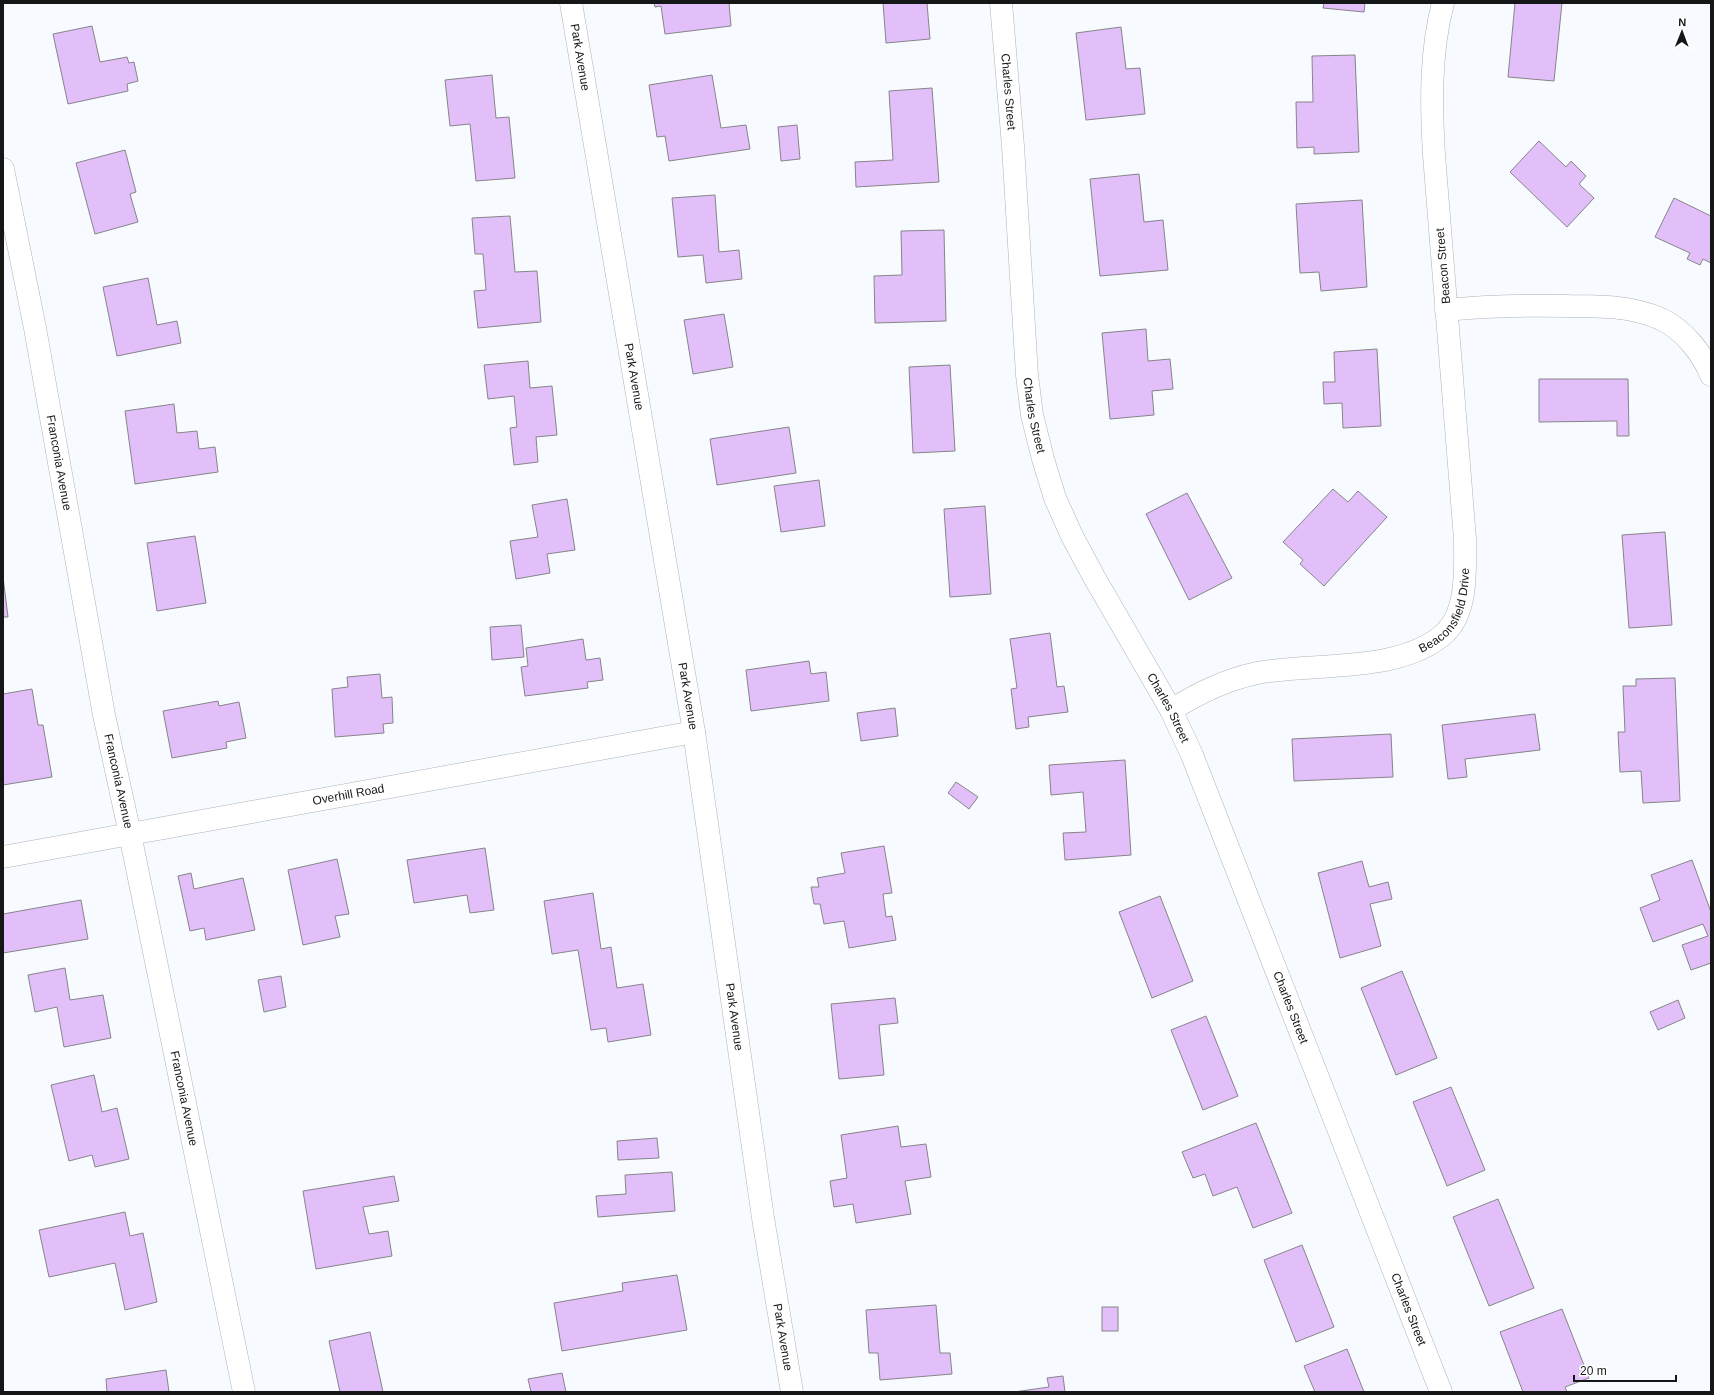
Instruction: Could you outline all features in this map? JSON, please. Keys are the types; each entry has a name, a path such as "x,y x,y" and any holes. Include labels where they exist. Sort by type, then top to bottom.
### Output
{"street":[{"name":"Park Avenue","path":"571,3 694,732 763,1218 792,1392"},
{"name":"Charles Street","path":"1001,3 1027,375 1032,415 1041,452 1055,498 1072,536 1094,577 1172,710 1213,807 1442,1392"},
{"name":"Beacon Street","path":"1443,3 1434,54 1431,104 1446,310 1523,305 1603,306 1637,310 1663,320 1689,340 1706,362 1711,375"},
{"name":"Franconia Avenue","path":"3,169 35,328 102,708 130,834 244,1392"},
{"name":"Beaconsfield Drive","path":"1172,710 1195,695 1224,682 1258,673 1399,657 1426,647 1447,631 1460,608 1465,574 1465,539 1446,310"},
{"name":"Overhill Road","path":"3,857 694,732"}],"building":[{"path":"654,3 729,3 731,26 665,34 661,6 655,7"},
{"path":"883,3 927,3 930,39 886,43"},
{"path":"1324,3 1365,3 1364,12 1323,8"},
{"path":"1515,3 1562,3 1554,81 1508,77"},
{"path":"92,26 100,62 127,57 129,63 134,62 138,81 127,84 128,91 68,104 53,34"},
{"path":"1121,27 1126,69 1140,68 1145,114 1086,120 1076,33"},
{"path":"1355,55 1359,152 1314,154 1314,147 1297,148 1296,102 1313,102 1312,56"},
{"path":"492,75 496,118 509,117 515,178 476,181 470,124 450,126 445,80"},
{"path":"712,75 721,128 746,125 750,149 669,161 665,136 657,137 649,85"},
{"path":"932,88 939,182 856,187 855,162 893,160 889,91"},
{"path":"797,125 800,159 781,161 778,127"},
{"path":"1539,141 1566,167 1571,161 1586,176 1579,184 1594,198 1567,227 1510,172"},
{"path":"125,150 136,192 130,194 138,222 95,234 76,163"},
{"path":"1139,174 1144,222 1163,220 1168,270 1100,276 1090,179"},
{"path":"715,195 719,252 739,250 742,279 706,283 703,255 678,257 672,198"},
{"path":"1674,198 1711,216 1711,263 1703,259 1700,265 1687,259 1690,253 1655,237"},
{"path":"1362,200 1367,287 1321,291 1319,272 1300,273 1296,204"},
{"path":"510,216 515,272 537,271 541,322 478,328 474,291 486,290 483,254 475,254 472,218"},
{"path":"944,230 946,321 875,323 874,276 902,275 901,231"},
{"path":"148,278 157,325 177,321 181,343 117,356 103,287"},
{"path":"724,314 733,367 693,374 684,320"},
{"path":"1146,329 1148,361 1170,359 1173,389 1152,391 1154,415 1110,419 1102,333"},
{"path":"1377,349 1381,426 1343,428 1342,403 1324,404 1323,382 1335,382 1334,352"},
{"path":"528,361 530,388 552,386 557,435 536,437 538,462 514,465 510,428 517,427 514,396 488,399 484,365"},
{"path":"950,365 955,451 913,453 909,367"},
{"path":"1539,379 1628,379 1629,436 1617,436 1617,421 1539,422"},
{"path":"174,404 177,433 197,431 199,449 215,447 218,472 135,484 125,411"},
{"path":"789,427 796,473 717,485 710,439"},
{"path":"819,480 825,526 781,532 774,486"},
{"path":"1333,489 1348,502 1358,491 1387,517 1324,586 1300,564 1303,560 1283,542"},
{"path":"1187,493 1232,578 1189,600 1146,514"},
{"path":"567,499 575,550 547,554 550,573 516,579 510,541 538,537 532,505"},
{"path":"985,506 991,594 950,597 944,509"},
{"path":"1665,532 1672,625 1629,628 1622,535"},
{"path":"195,536 206,603 157,611 147,543"},
{"path":"3,577 8,617 3,617"},
{"path":"521,625 524,657 492,660 490,627"},
{"path":"1050,633 1057,687 1064,686 1068,712 1028,717 1029,727 1016,729 1011,689 1017,688 1010,639"},
{"path":"583,639 586,660 600,658 603,680 587,682 588,688 525,696 521,667 528,666 526,648"},
{"path":"809,661 811,674 826,672 829,701 751,711 746,670"},
{"path":"380,674 382,698 392,697 393,723 383,724 384,733 335,737 332,689 348,687 347,677"},
{"path":"1675,678 1680,801 1643,803 1641,771 1620,772 1618,732 1625,732 1623,686 1636,686 1636,679"},
{"path":"32,689 38,725 43,725 52,777 3,785 3,694"},
{"path":"218,701 219,706 239,702 246,738 226,742 227,748 172,758 163,711"},
{"path":"895,708 898,736 861,741 857,713"},
{"path":"1535,714 1540,750 1465,759 1467,777 1448,779 1442,725"},
{"path":"1391,734 1393,777 1294,781 1292,739"},
{"path":"1125,760 1131,855 1065,860 1063,833 1086,832 1083,792 1051,795 1049,765"},
{"path":"956,782 978,797 969,809 948,793"},
{"path":"884,846 892,893 883,894 886,917 892,916 896,940 849,948 844,921 824,924 820,904 814,904 811,887 819,887 817,878 845,873 841,853"},
{"path":"485,848 494,910 470,913 467,895 414,903 407,860"},
{"path":"337,859 349,914 335,916 340,937 303,945 288,870"},
{"path":"1692,860 1711,912 1711,963 1691,970 1682,945 1708,936 1703,924 1653,942 1640,908 1660,900 1651,875"},
{"path":"1362,861 1369,887 1388,882 1392,899 1370,904 1381,946 1340,958 1318,873"},
{"path":"191,873 194,889 243,878 255,930 206,940 204,928 190,931 178,876"},
{"path":"593,893 601,949 611,947 617,988 643,984 651,1035 608,1042 606,1028 591,1030 578,950 552,954 544,901"},
{"path":"1160,896 1193,981 1152,998 1119,912"},
{"path":"81,900 88,939 3,953 3,914"},
{"path":"65,968 70,1000 103,995 111,1038 64,1047 57,1007 35,1012 28,975"},
{"path":"1402,971 1437,1058 1396,1075 1361,988"},
{"path":"281,976 286,1007 264,1012 258,980"},
{"path":"895,998 898,1023 879,1025 884,1075 839,1079 831,1004"},
{"path":"1678,1000 1685,1018 1658,1030 1650,1012"},
{"path":"1206,1016 1238,1096 1203,1110 1171,1030"},
{"path":"94,1075 102,1112 117,1108 129,1159 95,1167 92,1155 69,1161 51,1085"},
{"path":"1451,1087 1485,1170 1447,1186 1413,1102"},
{"path":"1256,1123 1292,1213 1253,1228 1237,1187 1213,1196 1205,1174 1193,1178 1182,1152"},
{"path":"898,1126 901,1147 926,1144 931,1177 905,1181 911,1214 856,1223 853,1204 834,1207 830,1181 847,1178 841,1135"},
{"path":"657,1138 659,1158 618,1160 617,1141"},
{"path":"672,1172 675,1211 598,1217 596,1196 626,1194 625,1175"},
{"path":"394,1176 399,1201 363,1207 369,1234 388,1231 392,1256 316,1269 303,1191"},
{"path":"1498,1199 1534,1288 1489,1306 1453,1217"},
{"path":"125,1212 130,1236 143,1233 157,1302 125,1310 115,1263 49,1277 39,1230"},
{"path":"1302,1245 1334,1327 1296,1342 1264,1260"},
{"path":"677,1275 687,1330 562,1351 554,1303 623,1291 622,1283"},
{"path":"936,1305 940,1353 950,1353 952,1374 880,1380 878,1353 869,1353 866,1310"},
{"path":"1102,1307 1118,1307 1118,1331 1102,1331"},
{"path":"1562,1309 1589,1378 1565,1387 1567,1392 1523,1392 1500,1332"},
{"path":"370,1332 383,1392 340,1392 329,1341"},
{"path":"1347,1349 1364,1392 1315,1392 1304,1366"},
{"path":"166,1370 169,1392 107,1392 106,1379"},
{"path":"562,1373 566,1392 531,1392 528,1379"},
{"path":"1063,1376 1065,1392 1014,1392 1049,1387 1047,1378"}]}
